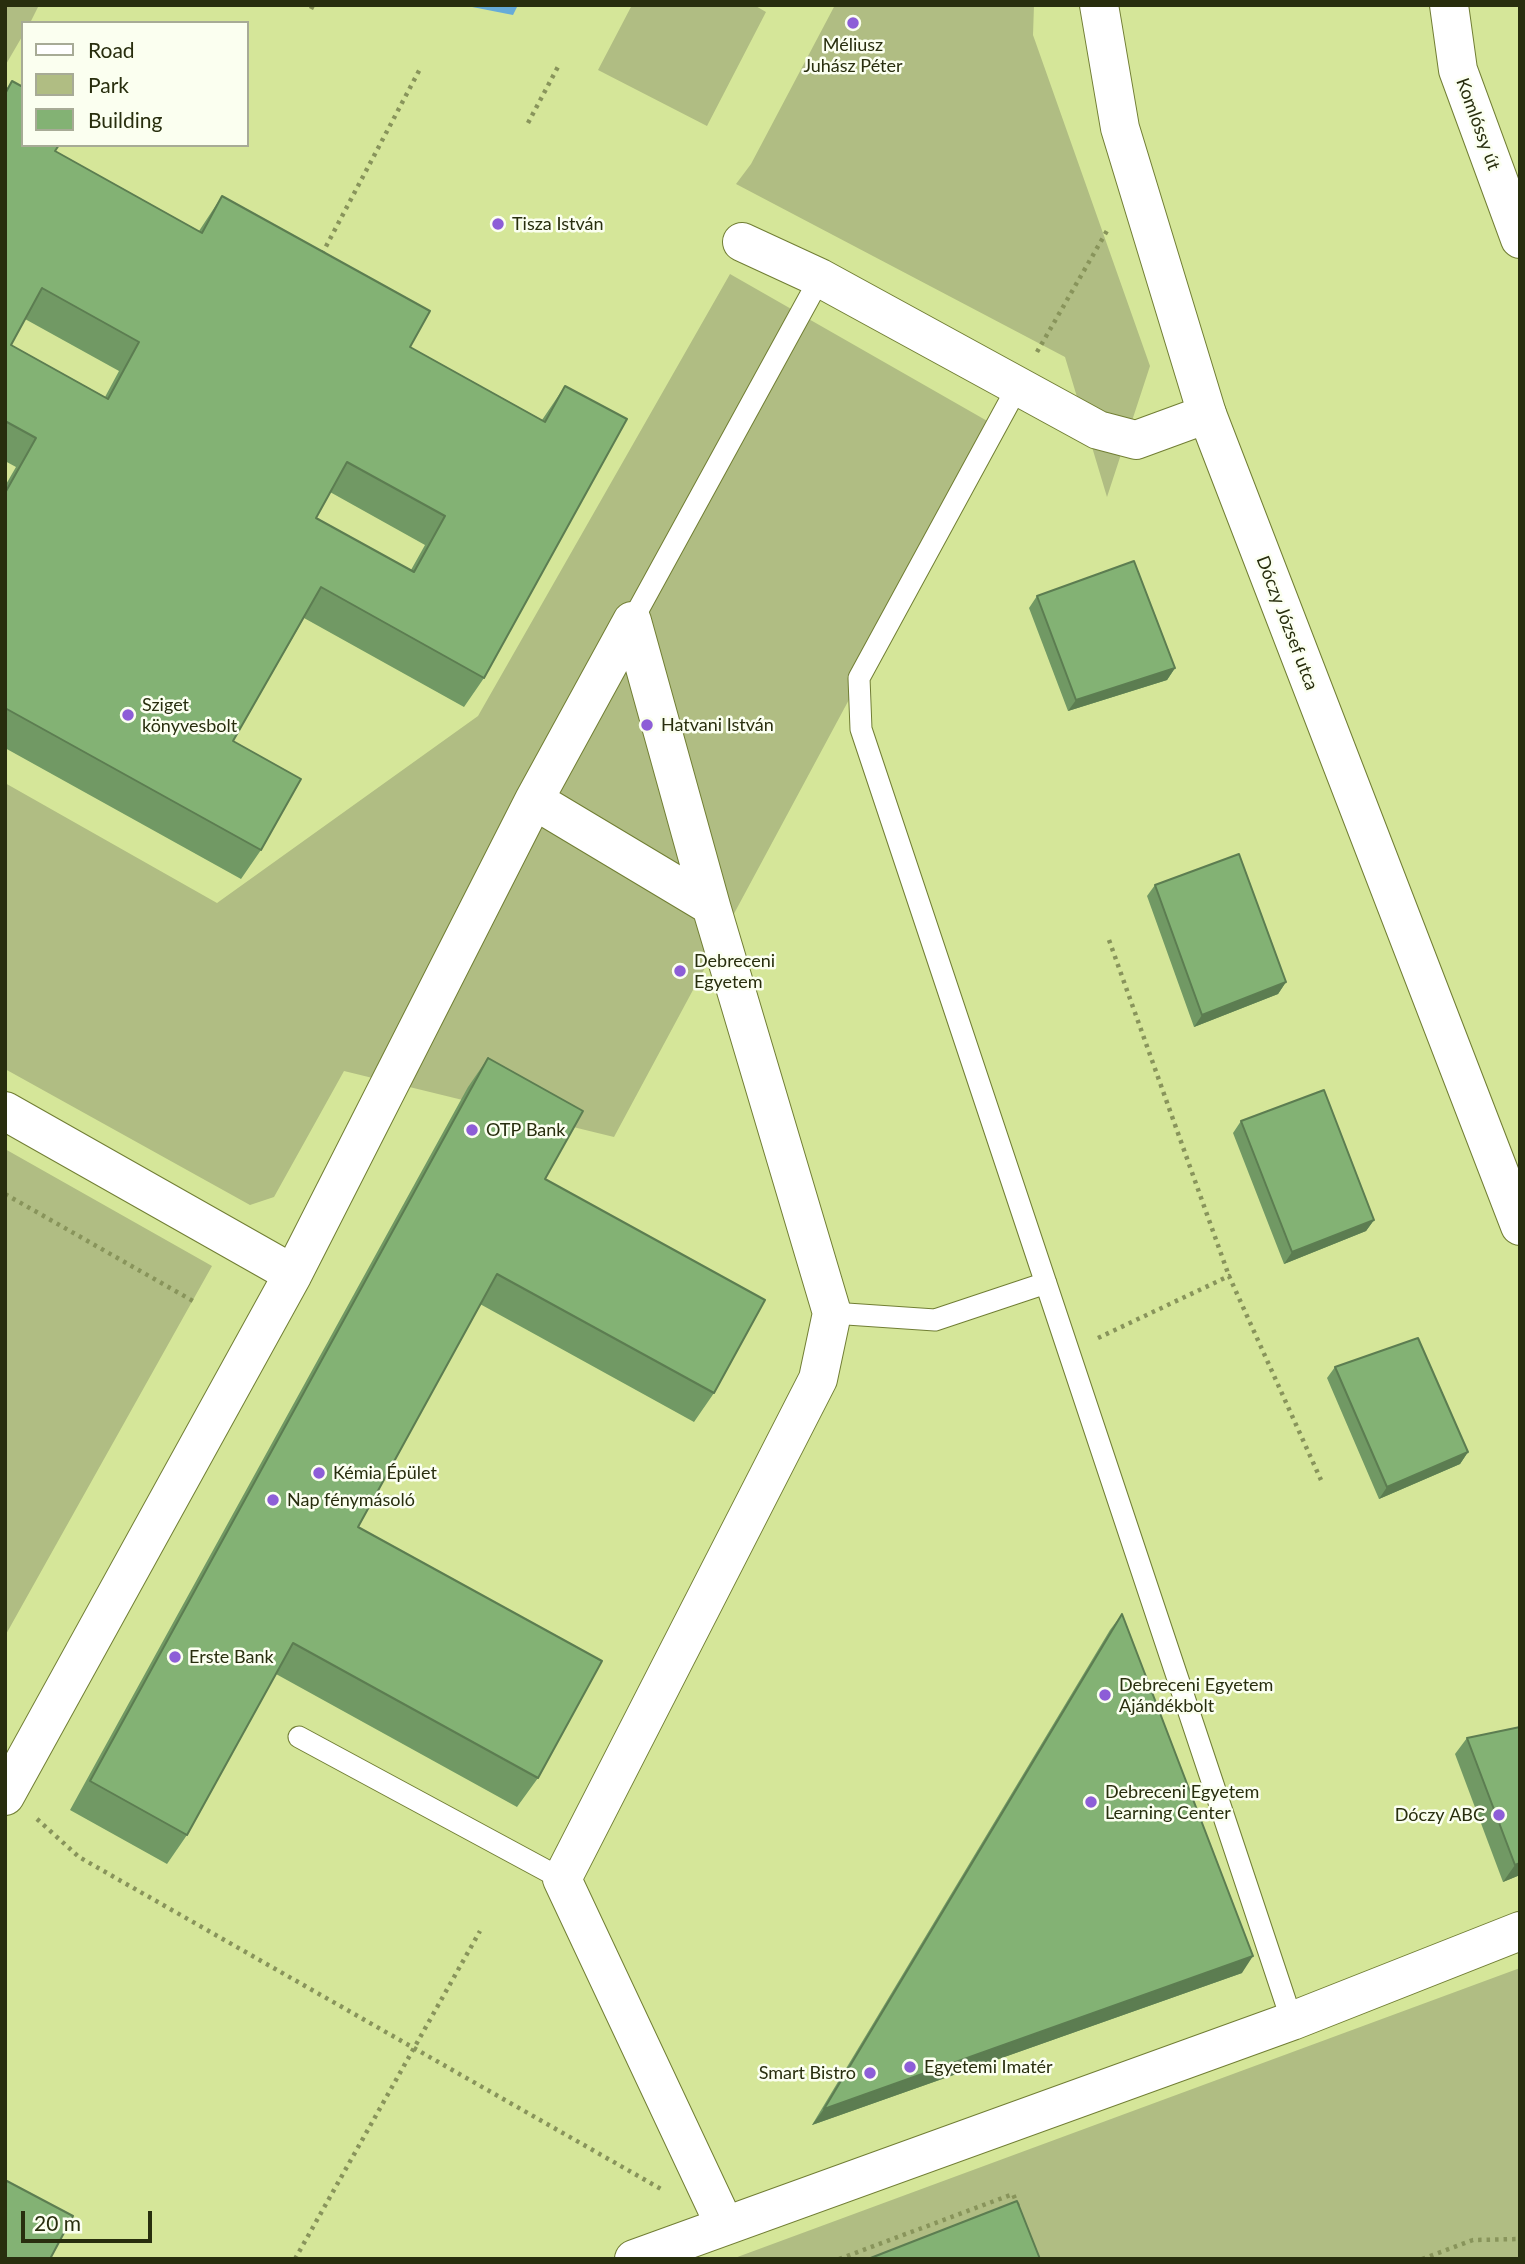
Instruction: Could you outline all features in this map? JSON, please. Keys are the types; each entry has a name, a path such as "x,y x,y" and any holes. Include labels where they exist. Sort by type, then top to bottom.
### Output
{"street":[{"name":"Dóczy József utca","path":"1099,5 1121,128 1207,414 1520,1226"},
{"name":"Komlóssy út","path":"1449,5 1458,70 1520,239"},
{"path":"741,242 820,278 1098,430 1136,440 1207,414"},
{"path":"6,1794 293,1274 534,800 632,621"},
{"path":"632,621 710,906 832,1313 818,1379 562,1879 725,2226"},
{"path":"534,800 710,906"},
{"path":"5,1111 293,1274"},
{"path":"634,2259 1292,2021 1520,1931"}],"lane":[{"path":"632,621 820,278"},
{"path":"1018,386 859,678 860,729 1292,2021"},
{"path":"832,1313 935,1320 1046,1283"},
{"path":"299,1737 562,1879"}],"path":[{"path":"528,122 560,63"},
{"path":"316,264 421,67"},
{"path":"1018,386 1117,213 1142,201"},
{"path":"1109,940 1228,1276 1321,1480"},
{"path":"5,1194 193,1301"},
{"path":"1069,1352 1228,1276"},
{"path":"6,1794 79,1857 665,2192"},
{"path":"295,2259 480,1931"},
{"path":"839,2259 1013,2194 1018,2207"},
{"path":"1422,2259 1473,2240 1520,2239"}],"green space":[{"path":"5,5 39,5 31,21 21,21 21,38 5,66"},
{"path":"632,5 754,5 766,12 707,126 598,70"},
{"path":"835,5 1034,5 1033,35 1150,366 1107,497 1065,357 736,184 751,164"},
{"path":"730,274 996,426 614,1137 344,1071 274,1197 250,1205 5,1069 5,783 217,903 478,716"},
{"path":"5,1149 212,1266 5,1636"},
{"path":"1520,1968 1520,2259 732,2259"}],"water":[{"path":"462,5 518,5 513,15"}],"building":[{"path":"12,81 21,86 21,147 58,147 55,151 202,233 222,196 430,311 410,347 545,422 565,386 627,419 484,678 321,587 233,741 301,779 261,850 5,708 5,493 36,438 5,421 5,94","holes":["42,288 139,342 108,399 11,345","347,462 445,516 414,572 316,518"]},
{"path":"1134,561 1175,668 1076,700 1037,596"},
{"path":"1239,854 1286,982 1202,1015 1155,885"},
{"name":"Kémia Épület","path":"488,1058 583,1111 545,1179 765,1300 714,1393 497,1274 358,1527 602,1661 538,1778 293,1643 187,1835 90,1781"},
{"path":"1324,1090 1374,1220 1292,1252 1241,1121"},
{"path":"1418,1338 1468,1452 1387,1487 1335,1367"},
{"name":"Debreceni Egyetem Learning Center","path":"1122,1614 1253,1956 824,2109"},
{"path":"1520,1727 1520,1863 1515,1865 1467,1738"},
{"path":"5,2180 73,2216 50,2259 5,2259"},
{"path":"1017,2201 1040,2259 868,2259"}],"place":[{"name":"Méliusz Juhász Péter","path":"853,23"},
{"name":"Tisza István","path":"498,224"},
{"name":"Sziget könyvesbolt","path":"128,715"},
{"name":"Hatvani István","path":"647,725"},
{"name":"Debreceni Egyetem","path":"680,971"},
{"name":"OTP Bank","path":"472,1130"},
{"name":"Kémia Épület","path":"319,1473"},
{"name":"Nap fénymásoló","path":"273,1500"},
{"name":"Erste Bank","path":"175,1657"},
{"name":"Debreceni Egyetem Ajándékbolt","path":"1105,1695"},
{"name":"Debreceni Egyetem Learning Center","path":"1091,1802"},
{"name":"Dóczy ABC","path":"1499,1815"},
{"name":"Egyetemi Imatér","path":"910,2067"},
{"name":"Smart Bistro","path":"870,2073"}]}
